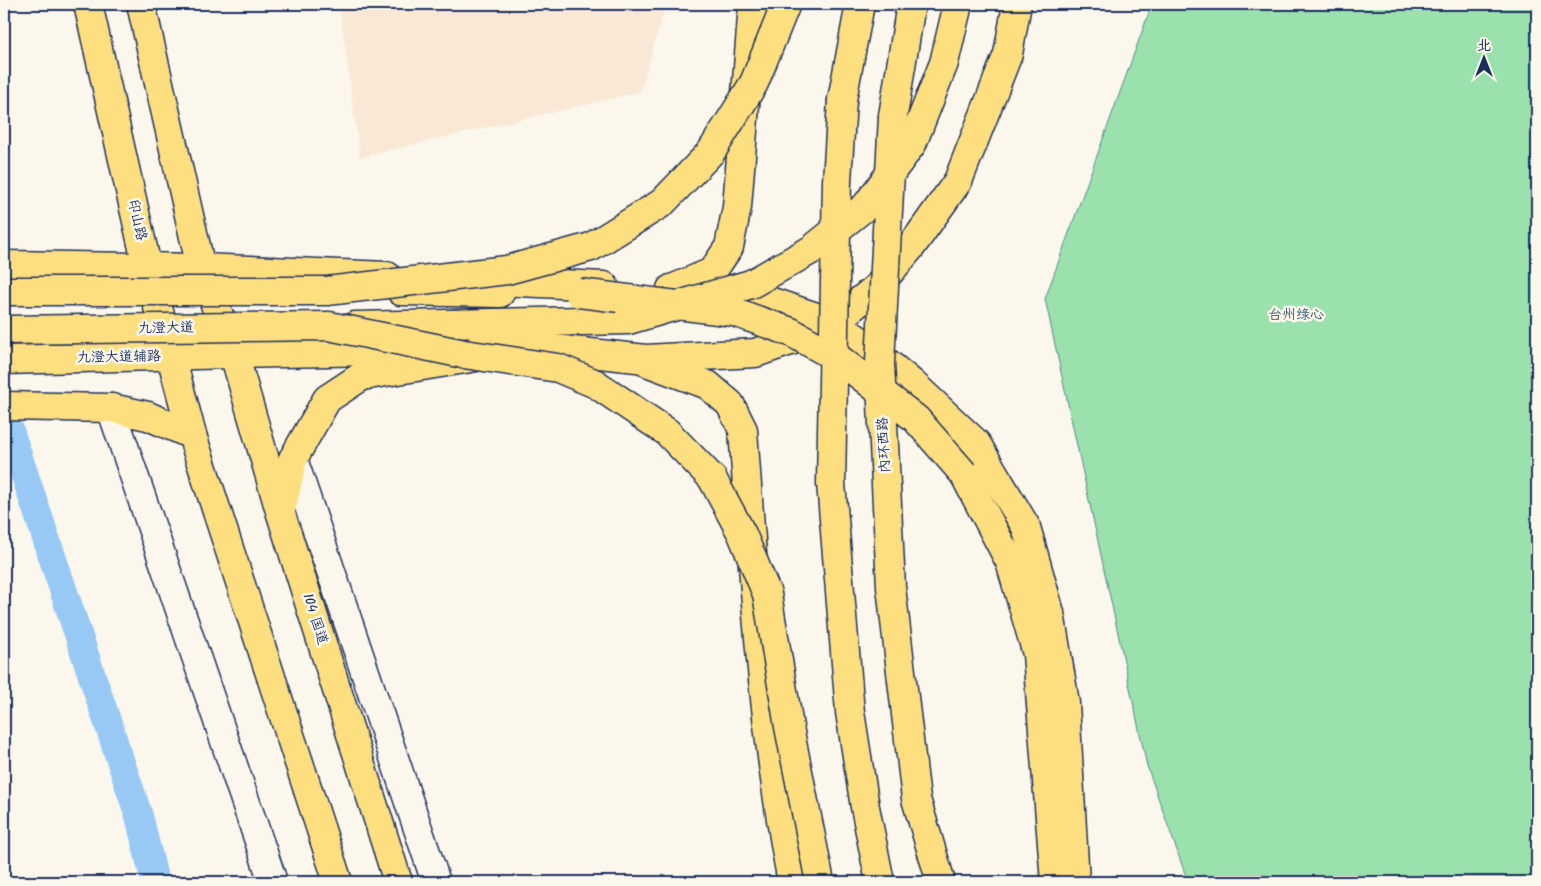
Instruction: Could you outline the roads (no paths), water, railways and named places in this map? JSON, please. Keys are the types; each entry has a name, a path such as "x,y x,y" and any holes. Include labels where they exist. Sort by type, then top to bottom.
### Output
{"main road":[{"name":"印山路","path":"88,4 147,266 192,435"},
{"path":"141,4 201,268 234,354"},
{"path":"671,290 712,272 729,247 737,207 752,4"},
{"path":"328,291 507,270 591,246 662,203 711,152 749,91 786,4"},
{"path":"860,4 842,100 837,181 832,483 850,712 865,807 880,882"},
{"name":"内环西路","path":"911,4 893,116 880,363 891,587 916,799 941,882"},
{"path":"329,326 628,320 751,284 811,250 866,206 912,144 944,63 958,4"},
{"path":"280,512 293,459 327,399 362,376 535,347 636,359 755,354 826,329 877,287 912,247 958,181 1008,54 1017,4"},
{"path":"4,265 201,268 671,290 766,300 834,323 862,342 913,384 976,443 1026,527 1050,613 1065,704 1062,881"},
{"path":"4,291 579,293 734,312 791,332 840,359 916,419 964,474 1010,562 1037,654 1062,881"},
{"path":"329,326 464,354 558,368 596,384 667,432 712,478 742,534 767,594 789,727 820,882"},
{"name":"九澄大道","path":"4,330 329,326"},
{"name":"九澄大道辅路","path":"4,360 535,347"},
{"name":"104 国道","path":"234,354 280,512 398,882"},
{"path":"636,359 708,385 730,404 743,430 757,628 770,743 792,882"},
{"path":"4,406 112,408 148,416 192,435 338,882"},
{"path":"112,408 273,882"},
{"path":"293,459 436,882"}],"waterway":[{"path":"4,413 139,816 155,882"}],"park label":[{"name":"台州绿心","path":"1296,315"}]}
